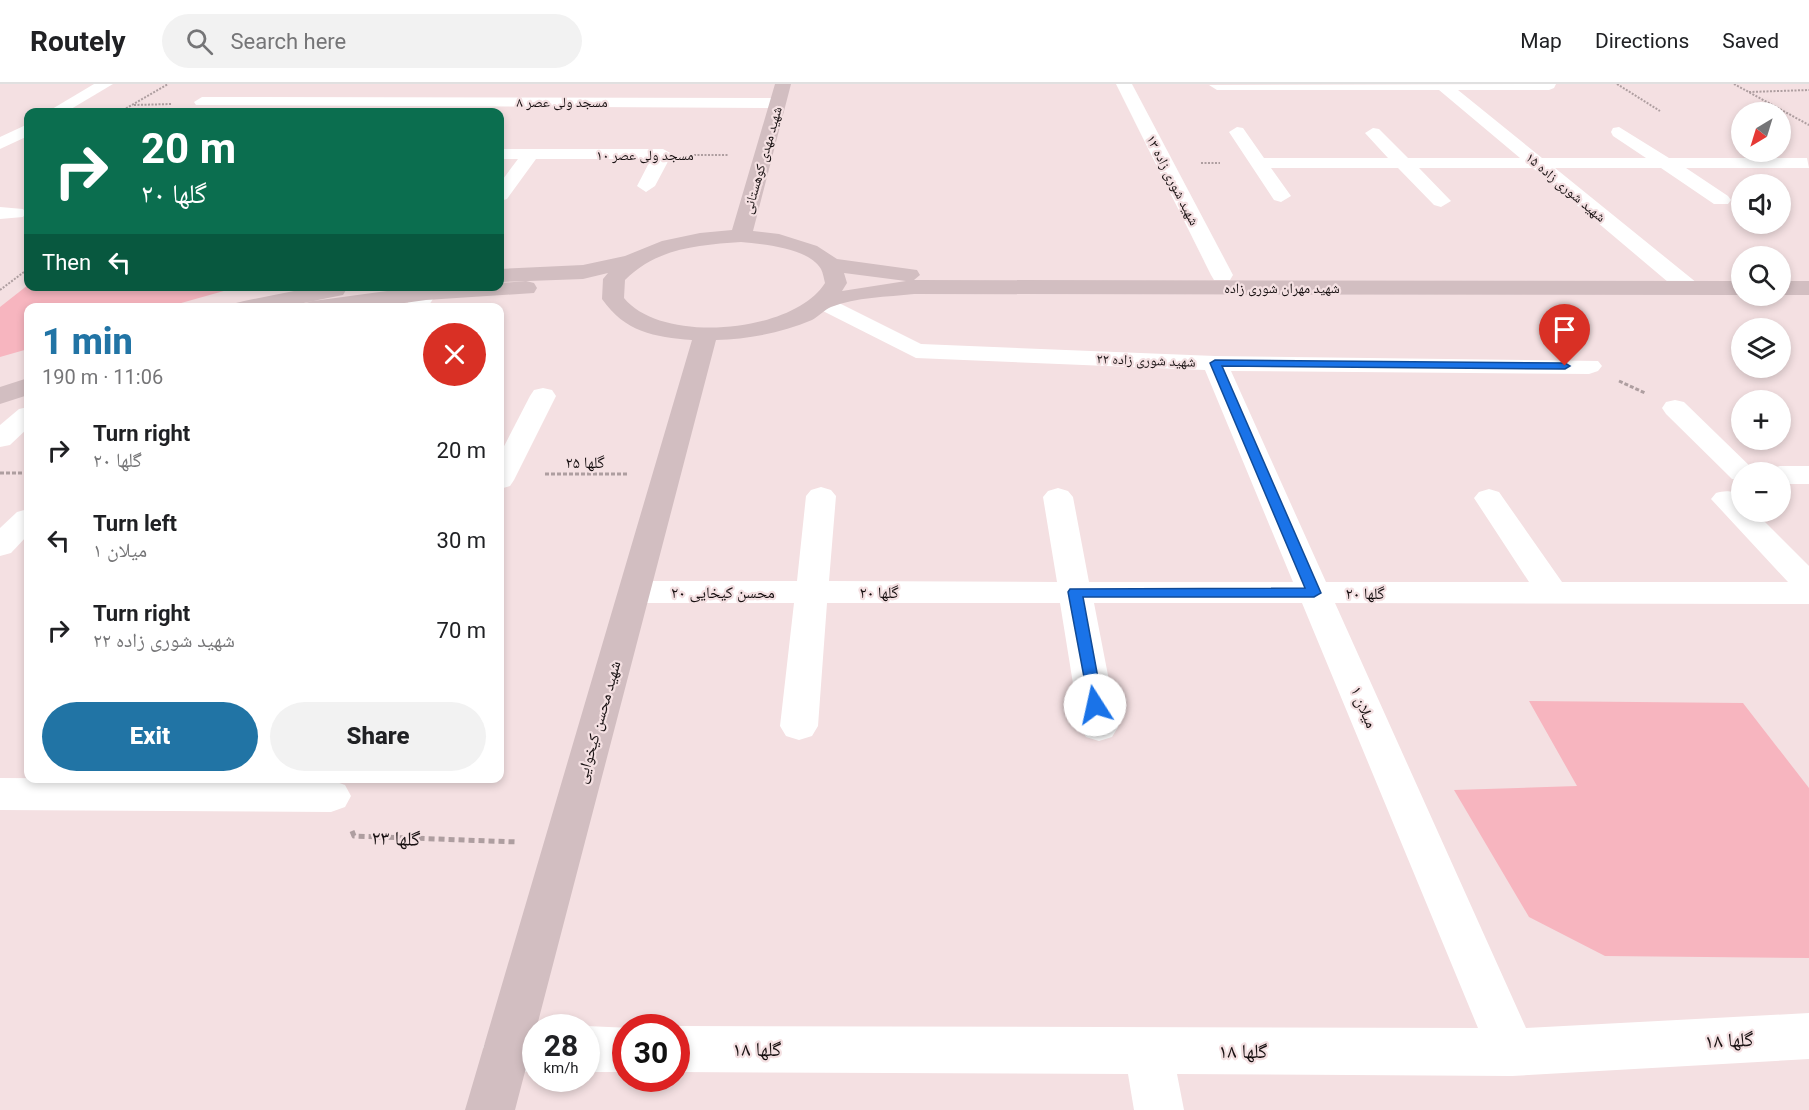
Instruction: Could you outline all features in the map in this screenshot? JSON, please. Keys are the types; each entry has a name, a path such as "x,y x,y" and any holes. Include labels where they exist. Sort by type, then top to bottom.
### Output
{"street":[{"path":"62,108 105,84"},
{"path":"202,102 229,84"},
{"path":"329,101 350,84"},
{"path":"443,101 460,84"},
{"path":"558,103 576,84"},
{"path":"687,103 697,84"},
{"name":"شهید مهدی کوهستانی","path":"741,236 761,156 783,84"},
{"name":"شهید شوری زاده ۱۳","path":"1124,84 1225,282"},
{"path":"1217,85 1549,85"},
{"name":"شهید شوری زاده ۱۵","path":"1443,85 1681,282"},
{"name":"مسجد ولی عصر ۸","path":"202,102 778,103"},
{"path":"9,121 24,121"},
{"path":"0,144 24,131"},
{"path":"1237,132 1281,196"},
{"path":"1373,132 1441,201"},
{"path":"1619,132 1721,200"},
{"path":"504,154 530,154"},
{"path":"504,190 530,154"},
{"name":"مسجد ولی عصر ۱۰","path":"530,154 663,154"},
{"path":"646,186 663,154"},
{"path":"1791,154 1808,164"},
{"path":"1258,163 1808,164"},
{"path":"504,275 583,272 632,261 662,247 700,238 741,236 779,240 810,250 831,265 836,283 823,302"},
{"path":"504,290 524,288 569,290 613,298 614,279 632,261"},
{"name":"شهید مهران شوری زاده","path":"831,265 910,275 1225,282"},
{"path":"1791,276 1809,276"},
{"name":"شهید مهران شوری زاده","path":"613,298 629,316 662,329 706,334 753,330 794,319 823,302 876,291 914,287 1225,282 1681,282 1731,277"},
{"name":"شهید مهران شوری زاده","path":"1681,282 1731,287"},
{"path":"1791,288 1809,288"},
{"path":"271,303 336,291"},
{"path":"380,303 498,291"},
{"name":"شهید شوری زاده ۲۲","path":"823,302 916,351 1215,363 1588,366"},
{"name":"شهید محسن کیخوایی","path":"490,1110 521,1048 564,843 706,334"},
{"name":"میلان ۱","path":"1215,363 1512,1052"},
{"path":"0,381 24,372"},
{"path":"0,396 24,387"},
{"path":"504,470 543,396"},
{"path":"1675,408 1731,482"},
{"path":"0,439 24,418"},
{"path":"1791,475 1809,475"},
{"path":"799,726 821,496"},
{"path":"1058,497 1099,727"},
{"path":"1489,498 1553,593"},
{"path":"0,546 24,522"},
{"path":"1761,522 1809,585"},
{"name":"محسن کیخایی ۲۰","path":"634,591 813,592"},
{"name":"گلها ۲۰","path":"813,592 1809,593"},
{"path":"0,794 53,786 331,796"},
{"name":"گلها ۱۸","path":"690,1049 1512,1052 1809,1036"},
{"path":"1148,1051 1159,1110"}],"path":[{"path":"128,108 168,84"},
{"path":"1617,84 1660,111"},
{"path":"1734,84 1809,125"},
{"path":"1749,92 1807,92 1809,90"},
{"path":"134,105 202,102"},
{"name":"مسجد ولی عصر ۱۰","path":"663,154 761,156"},
{"path":"1164,162 1258,163"},
{"path":"0,290 24,272"},
{"path":"1588,366 1675,408"},
{"path":"0,473 24,473"},
{"name":"گلها ۲۵","path":"504,476 667,474"},
{"name":"گلها ۲۳","path":"331,796 354,836 564,843"}],"shaded area":[{"path":"24,288 24,291 224,291 181,303 24,303 24,350 0,357 0,307"},
{"path":"1529,701 1743,703 1809,788 1809,958 1605,956 1529,917 1454,790 1577,786"}],"route":[{"path":"1095,705 1075,592 1314,593 1215,363 1565,366"}]}
